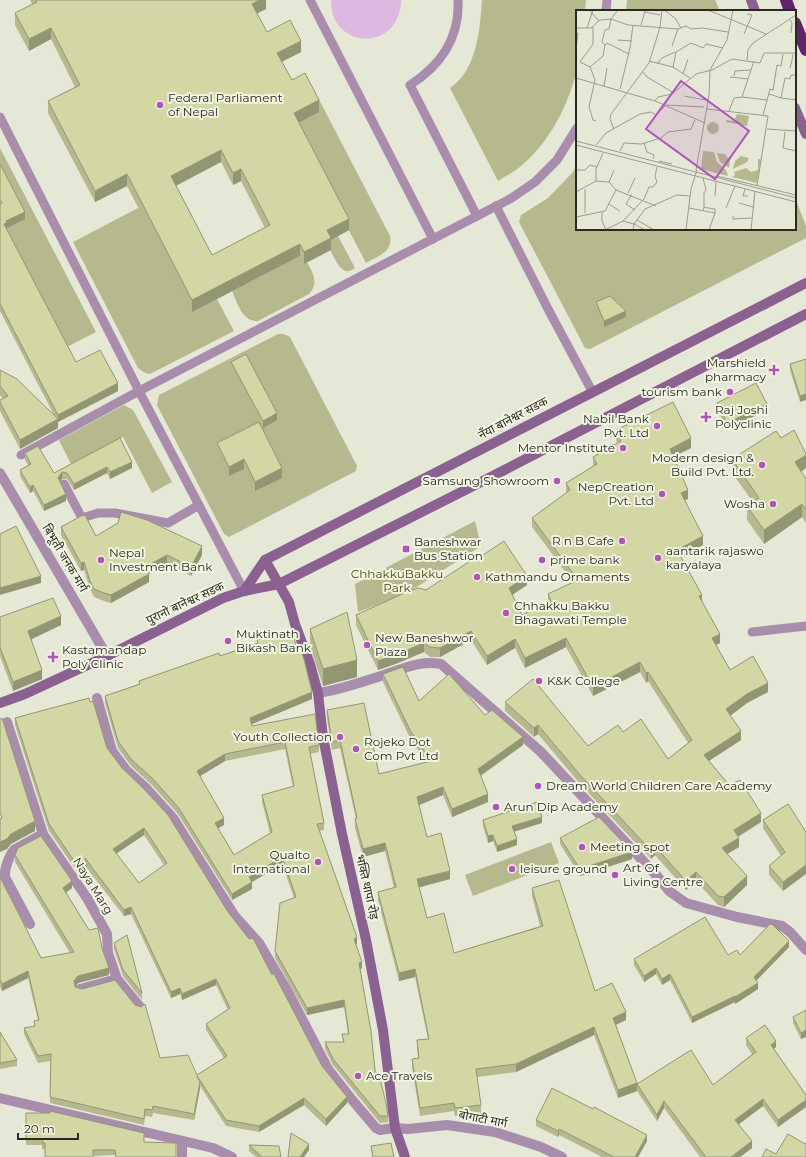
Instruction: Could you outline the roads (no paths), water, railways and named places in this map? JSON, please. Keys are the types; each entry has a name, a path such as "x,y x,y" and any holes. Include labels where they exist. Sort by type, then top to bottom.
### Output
{"highway":[{"path":"786,0 790,10"},
{"path":"796,25 806,50"}],"main road":[{"path":"751,0 755,10"},
{"path":"796,110 806,134"},
{"name":"नँया बानेश्वर सडक","path":"244,591 265,560 806,283"},
{"path":"279,584 490,478 806,314"},
{"name":"भक्ति थापा रोड़","path":"265,560 289,602 318,693 323,737 342,834 366,940 383,1030 395,1128 405,1157"},
{"name":"पुरानो बानेश्वर सडक","path":"0,703 25,694 107,656 224,598 244,591 279,584"}],"street":[{"name":"बिभूती जनक मार्ग","path":"0,473 107,656"},
{"path":"318,693 338,690 410,666 425,663 441,664 541,752 658,877 669,891 686,903 737,917 782,926 790,932 806,950"},
{"name":"बोगाटी मार्ग","path":"97,698 112,751 126,770 147,789 173,818 234,914 259,943 288,992 328,1069 376,1128 380,1130 395,1128 408,1129 447,1125 495,1132 541,1147 562,1157"},
{"name":"Naya Marg","path":"8,722 43,834 87,898 107,934 108,952 117,979 140,1007"},
{"path":"30,924 4,873 10,854 14,850 43,834"},
{"path":"80,989 117,979"},
{"path":"0,1098 213,1148 232,1157"},
{"path":"182,1141 182,1157"}],"lane":[{"path":"310,0 433,239"},
{"path":"458,0 456,22 452,38 445,52 435,65 410,85 477,216"},
{"path":"606,10 607,0"},
{"path":"0,117 139,390 244,591"},
{"path":"21,455 139,390 510,199 535,182 557,160 576,130"},
{"path":"496,206 592,392"},
{"path":"64,484 82,518 98,513 115,513 168,523 199,506"},
{"path":"752,632 806,626"}],"place":[{"name":"Federal Parliament of Nepal","path":"160,105"},
{"name":"Marshield pharmacy","path":"774,370"},
{"name":"tourism bank","path":"730,392"},
{"name":"Raj Joshi Polyclinic","path":"706,417"},
{"name":"Nabil Bank Pvt. Ltd","path":"657,426"},
{"name":"Mentor Institute","path":"623,448"},
{"name":"Modern design & Build Pvt. Ltd.","path":"762,465"},
{"name":"Samsung Showroom","path":"557,481"},
{"name":"NepCreation Pvt. Ltd","path":"662,494"},
{"name":"Wosha","path":"773,504"},
{"name":"R n B Cafe","path":"622,541"},
{"name":"Baneshwar Bus Station","path":"406,549"},
{"name":"aantarik rajaswo karyalaya","path":"658,558"},
{"name":"Nepal Investment Bank","path":"101,560"},
{"name":"prime bank","path":"542,560"},
{"name":"Kathmandu Ornaments","path":"477,577"},
{"name":"Chhakku Bakku Bhagawati Temple","path":"506,613"},
{"name":"Muktinath Bikash Bank","path":"228,641"},
{"name":"New Baneshwor Plaza","path":"367,645"},
{"name":"Kastamandap Poly Clinic","path":"53,657"},
{"name":"K&K College","path":"539,681"},
{"name":"Youth Collection","path":"340,737"},
{"name":"Rojeko Dot Com Pvt Ltd","path":"356,749"},
{"name":"Dream World Children Care Academy","path":"538,786"},
{"name":"Arun Dip Academy","path":"496,807"},
{"name":"Meeting spot","path":"582,847"},
{"name":"Qualto International","path":"318,862"},
{"name":"leisure ground","path":"512,869"},
{"name":"Art Of Living Centre","path":"615,875"},
{"name":"Ace Travels","path":"358,1076"}],"park label":[{"name":"ChhakkuBakku Park","path":"397,581"}]}
